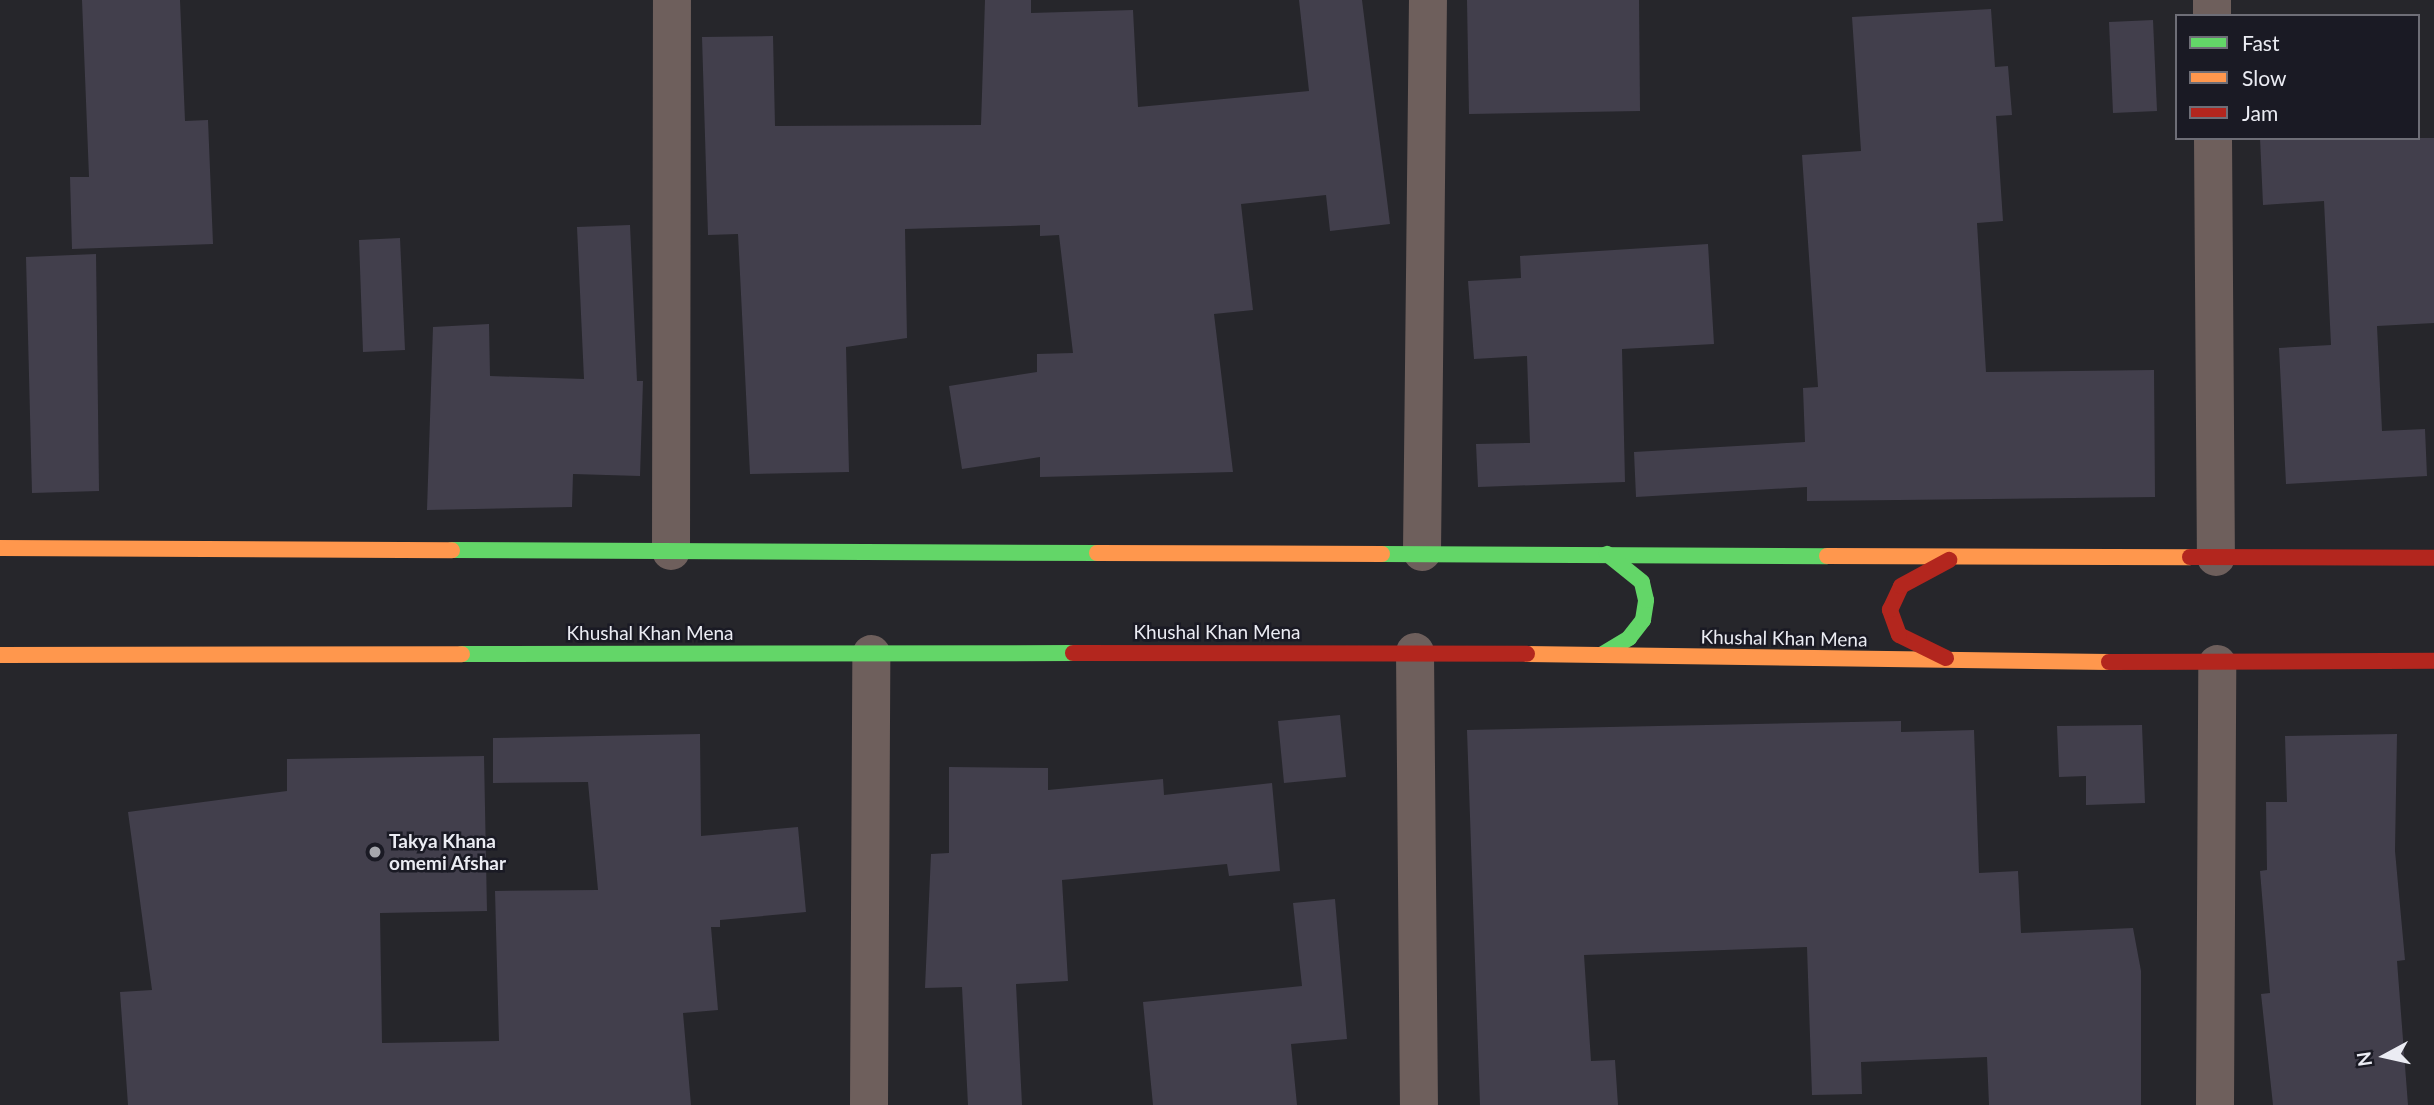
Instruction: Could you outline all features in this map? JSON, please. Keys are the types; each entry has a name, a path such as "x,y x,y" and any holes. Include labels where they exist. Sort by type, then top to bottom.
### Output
{"street":[{"path":"671,551 672,0"},
{"path":"1422,552 1428,0"},
{"path":"2213,140 2216,557"},
{"path":"0,548 1422,552 1951,559 2434,558"},
{"path":"1601,655 1629,638 1643,620 1646,600 1642,582 1607,554"},
{"path":"1951,559 1901,586 1890,610 1899,635 1961,663"},
{"path":"1415,652 1419,1105"},
{"name":"Khushal Khan Mena","path":"0,655 1415,652 1961,663 2434,661"},
{"path":"869,1105 871,654"},
{"path":"2215,1105 2217,664"}],"building":[{"path":"82,0 180,0 185,121 208,120 213,244 72,249 70,177 89,177"},
{"path":"985,0 1031,0 1031,13 1133,10 1138,107 1309,91 1299,0 1362,0 1390,224 1330,231 1326,195 1241,204 1253,310 1214,314 1233,472 1040,477 1040,457 962,469 949,386 1037,372 1037,354 1073,353 1059,235 1040,236 1040,225 905,229 907,338 846,347 849,472 750,474 738,234 708,235 702,37 773,36 775,126 981,125"},
{"path":"1467,0 1639,0 1640,111 1469,114"},
{"path":"1991,9 1995,67 2008,66 2012,115 1996,116 2003,221 1977,223 1986,372 2154,370 2155,497 1807,501 1807,487 1636,497 1634,452 1805,442 1803,388 1818,387 1802,155 1861,151 1852,17"},
{"path":"2153,20 2157,111 2113,113 2109,22"},
{"path":"2434,138 2434,323 2377,326 2382,431 2425,429 2427,476 2286,484 2279,348 2331,345 2324,201 2263,205 2260,140"},
{"path":"630,225 637,381 643,381 640,476 573,474 572,507 427,510 433,327 489,324 490,376 584,379 577,227"},
{"path":"400,238 405,350 363,352 359,240"},
{"path":"1708,244 1714,344 1622,349 1625,482 1478,487 1476,444 1530,443 1527,356 1474,359 1468,281 1521,278 1520,256"},
{"path":"96,254 99,491 32,493 26,257"},
{"path":"1340,715 1346,777 1284,783 1278,721"},
{"path":"1901,721 1901,732 1974,730 1979,873 2018,871 2021,933 2133,928 2141,971 2141,1105 1989,1105 1987,1057 1861,1062 1862,1094 1812,1095 1807,947 1584,955 1591,1061 1615,1060 1618,1105 1480,1105 1467,730"},
{"path":"2142,725 2145,803 2086,805 2086,776 2059,777 2057,726"},
{"path":"700,734 701,836 798,827 806,912 720,920 720,927 711,927 718,1010 683,1013 691,1105 128,1105 120,992 152,990 128,812 287,791 287,759 484,756 487,911 380,913 382,1043 499,1041 495,891 598,890 588,782 493,783 493,738"},
{"path":"2397,734 2395,851 2405,960 2397,961 2408,1105 2273,1105 2261,994 2270,993 2260,871 2267,870 2266,802 2287,802 2285,736"},
{"path":"949,767 1048,768 1048,790 1163,779 1164,795 1272,783 1280,871 1229,876 1227,864 1062,880 1068,981 1016,984 1022,1105 968,1105 962,987 925,988 931,854 949,853"},
{"path":"1335,899 1347,1039 1291,1044 1297,1105 1153,1105 1143,1002 1302,986 1293,903"}],"traffic: fast":[{"path":"452,550 1097,553"},
{"path":"1382,554 1827,556"},
{"path":"1601,655 1629,638 1643,620 1646,600 1642,582 1607,554"},
{"path":"462,654 1073,653"}],"traffic: slow":[{"path":"0,548 452,550"},
{"path":"1097,553 1382,554"},
{"path":"1827,556 2190,557"},
{"path":"0,655 462,654"},
{"path":"1527,654 2109,662"}],"traffic: jam":[{"path":"2190,557 2434,558"},
{"path":"1946,658 1899,635 1890,610 1901,586 1949,560"},
{"path":"1073,653 1527,654"},
{"path":"2109,662 2434,661"}],"place":[{"name":"Takya Khana omemi Afshar","path":"375,852"}]}
